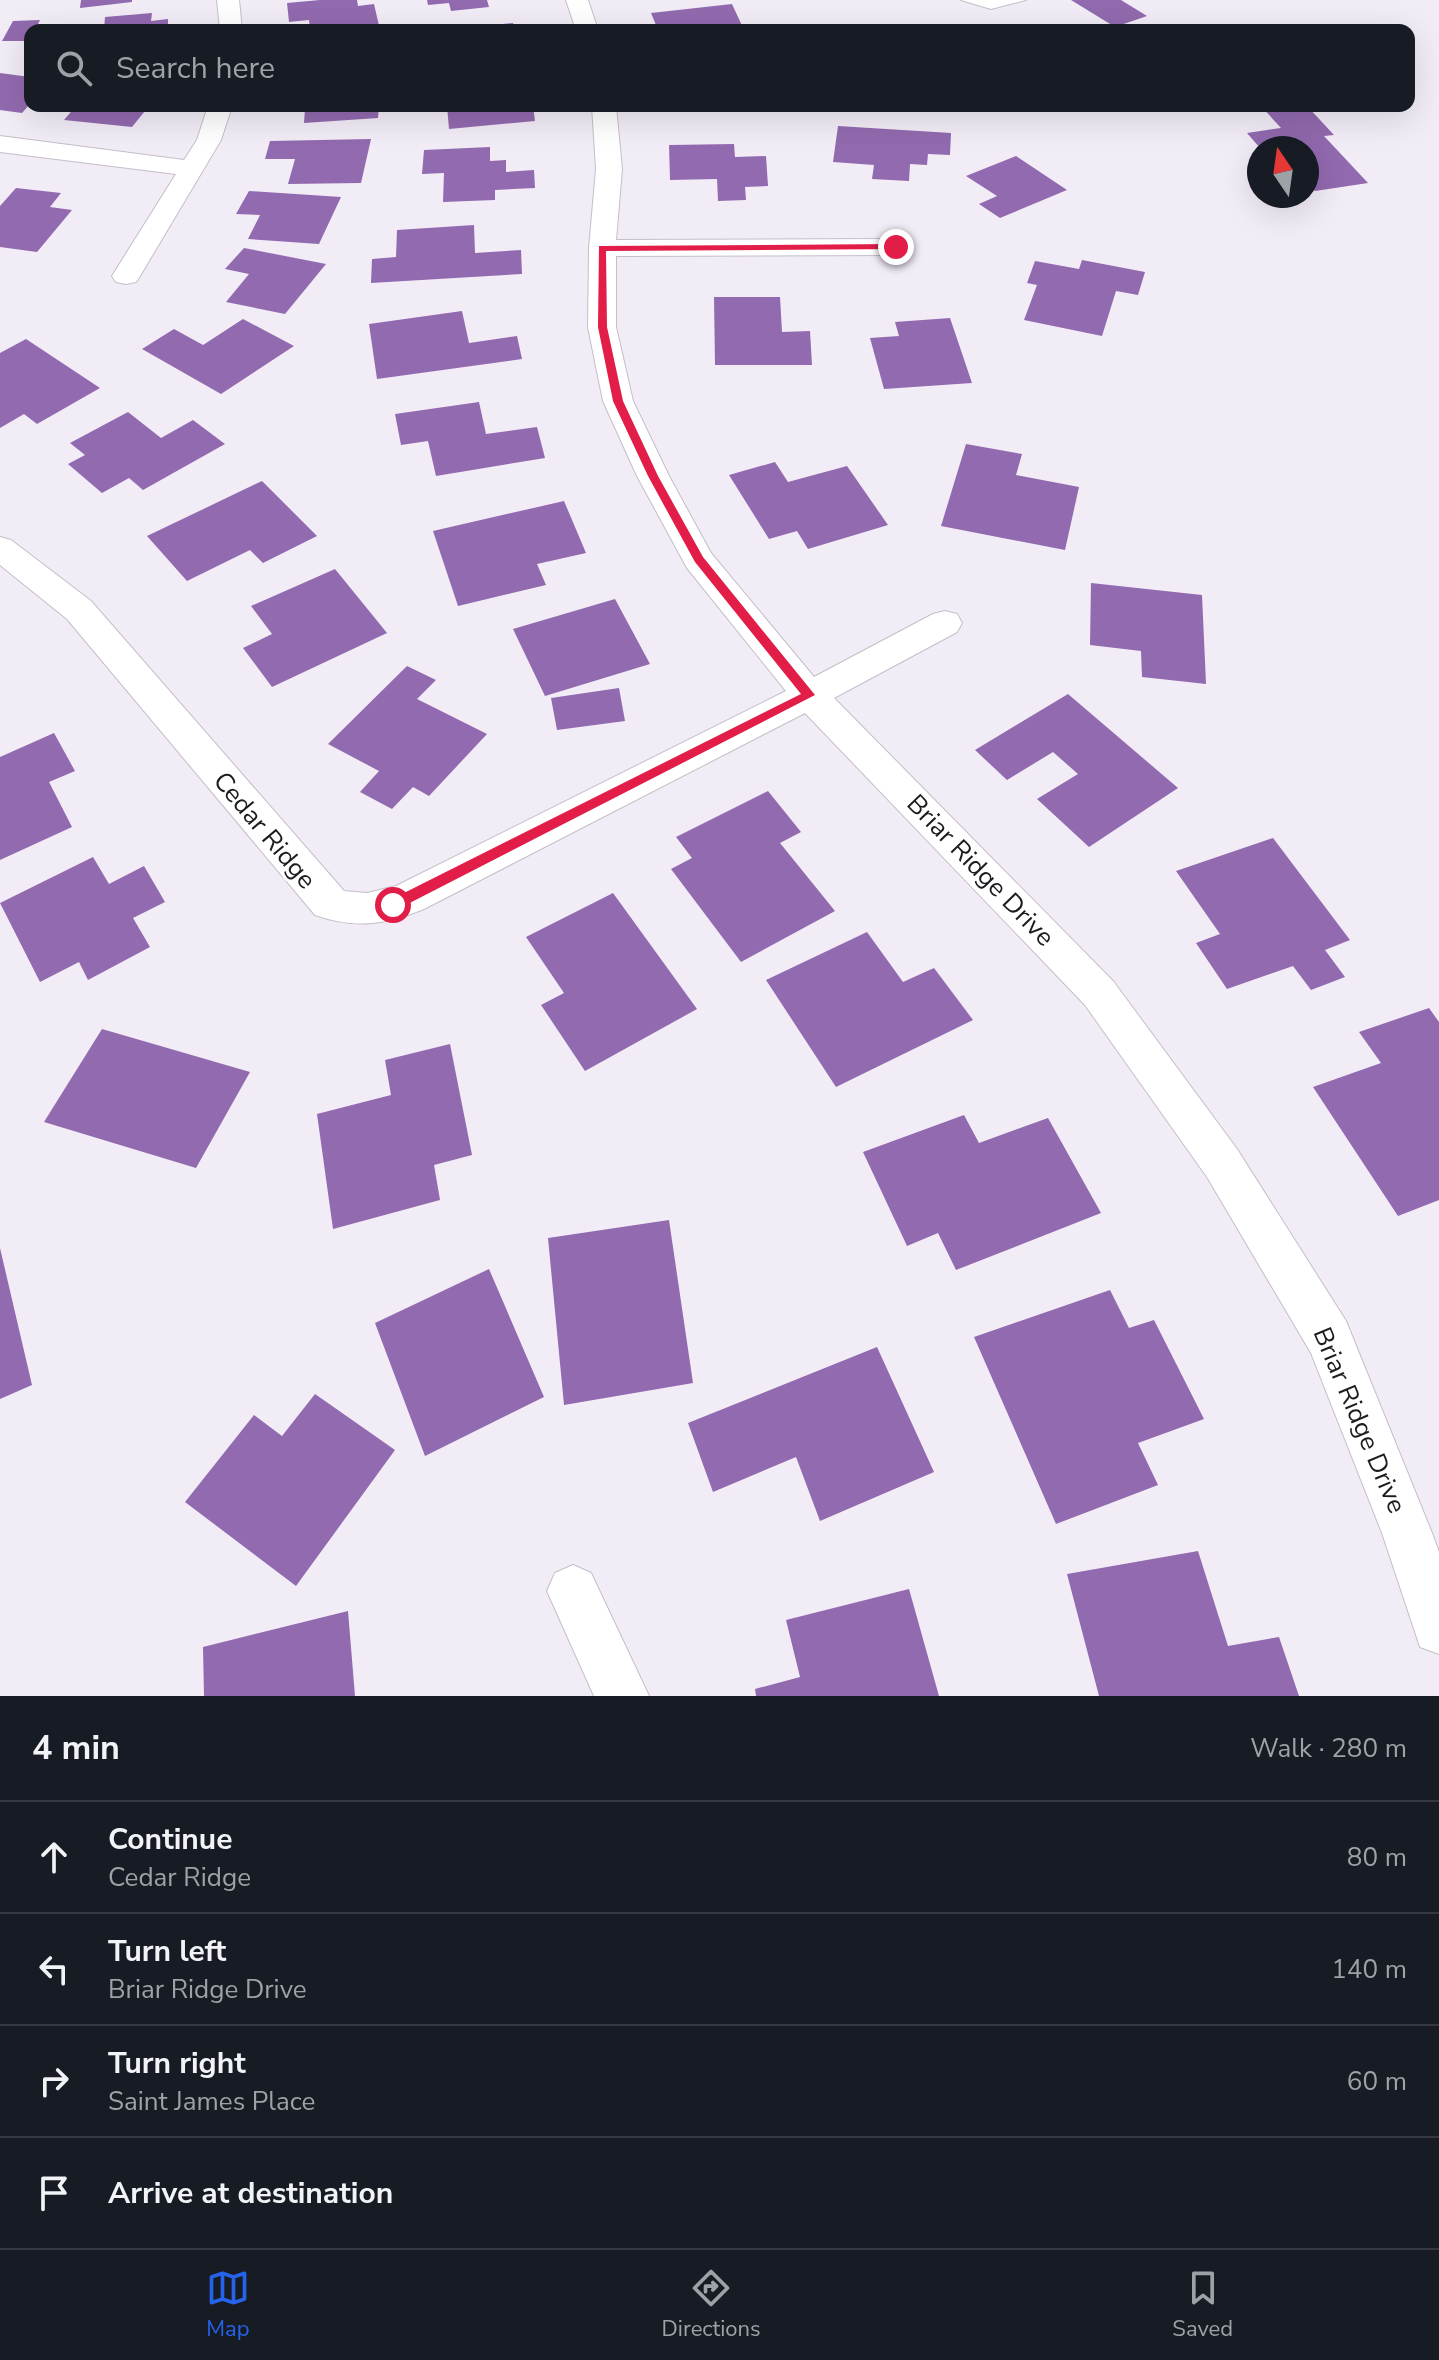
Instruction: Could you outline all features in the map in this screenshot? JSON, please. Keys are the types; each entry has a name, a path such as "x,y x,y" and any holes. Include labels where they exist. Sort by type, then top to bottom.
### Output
{"street":[{"path":"228,0 230,24"},
{"path":"577,0 585,24"},
{"path":"126,276 209,140 218,112"},
{"name":"Briar Ridge Drive","path":"604,112 609,169 602,248 602,327 618,401 699,560 809,695 1099,993 1222,1163 1329,1338 1407,1533 1439,1628"},
{"path":"0,144 191,168"},
{"path":"602,248 896,247"},
{"name":"Cedar Ridge","path":"0,548 79,610 329,904 360,912 393,905 423,891 945,623"},
{"path":"573,1591 622,1696"}],"lane":[{"path":"967,0 991,5 1020,0"}],"building":[{"path":"81,0 132,0 132,2 80,8"},
{"path":"357,0 358,6 374,4 379,24 309,24 309,20 289,22 287,3"},
{"path":"427,0 487,0 489,7 451,11 449,3 428,5"},
{"path":"1071,0 1121,0 1147,16 1124,24 1110,24"},
{"path":"732,4 741,24 656,24 651,13"},
{"path":"152,13 151,21 168,19 168,24 104,24 105,17"},
{"path":"40,20 38,24 24,24 24,41 2,41 13,21"},
{"path":"0,73 24,76 24,111 0,110"},
{"path":"71,112 144,112 132,127 64,120"},
{"path":"305,112 378,112 378,118 304,123"},
{"path":"448,112 534,112 535,121 449,129"},
{"path":"1266,112 1313,112 1334,135 1324,136 1368,183 1319,190 1319,136 1250,136 1247,133 1281,128"},
{"path":"838,126 951,133 950,155 928,154 927,165 910,164 909,181 872,179 874,165 833,162"},
{"path":"371,139 361,183 288,184 295,159 265,159 270,141"},
{"path":"734,144 735,157 766,156 768,186 745,187 746,200 718,201 717,179 670,180 669,145"},
{"path":"490,147 490,161 506,160 506,172 534,170 535,188 495,190 495,200 443,202 444,173 422,174 424,150"},
{"path":"1016,156 1067,190 1000,218 979,204 997,196 966,176"},
{"path":"16,188 61,193 50,207 72,210 37,252 0,247 0,206"},
{"path":"249,191 341,197 319,244 248,239 260,215 236,214"},
{"path":"474,225 475,253 521,250 522,274 371,283 372,259 396,257 397,230"},
{"path":"244,248 326,264 285,314 226,302 249,274 225,269"},
{"path":"1082,260 1145,272 1138,295 1116,291 1102,336 1024,320 1037,285 1027,283 1035,261 1079,269"},
{"path":"714,297 780,297 782,332 810,331 812,365 715,365"},
{"path":"462,311 469,343 517,336 522,359 377,379 369,324"},
{"path":"950,318 972,383 884,389 870,338 899,336 895,322"},
{"path":"243,319 294,346 221,394 142,349 174,329 203,345"},
{"path":"26,339 100,388 37,424 24,414 0,428 0,353"},
{"path":"479,402 486,434 537,427 545,458 436,476 428,441 401,445 395,414"},
{"path":"128,412 161,438 193,420 225,444 143,490 129,478 102,493 68,464 85,455 70,443"},
{"path":"966,444 1022,454 1016,475 1079,487 1065,550 941,526"},
{"path":"775,462 788,482 847,466 888,525 808,549 797,531 769,539 729,475"},
{"path":"262,481 317,536 263,563 250,550 187,581 147,536"},
{"path":"564,501 586,553 537,564 546,585 458,606 433,531"},
{"path":"335,569 387,633 272,687 243,648 272,634 251,606"},
{"path":"1091,583 1202,595 1206,684 1142,677 1141,651 1090,645"},
{"path":"615,599 650,664 545,696 513,629"},
{"path":"407,666 436,680 417,699 487,734 429,796 413,787 392,809 360,792 379,771 328,744"},
{"path":"619,688 625,721 557,730 551,698"},
{"path":"1068,694 1178,788 1089,847 1037,799 1078,774 1053,752 1007,780 975,750"},
{"path":"54,733 75,771 49,782 72,827 0,860 0,757"},
{"path":"768,791 801,832 780,843 835,911 741,962 671,869 692,858 676,837"},
{"path":"1273,838 1350,940 1325,950 1345,977 1311,990 1293,966 1227,989 1196,943 1220,934 1176,871"},
{"path":"93,857 109,884 144,866 165,902 133,918 150,947 88,980 79,962 40,982 0,903"},
{"path":"613,893 697,1009 585,1071 541,1005 564,993 526,937"},
{"path":"867,932 903,982 934,968 973,1020 836,1087 766,980"},
{"path":"1429,1008 1439,1022 1439,1200 1398,1216 1313,1087 1381,1063 1359,1032"},
{"path":"102,1029 250,1072 196,1168 44,1122"},
{"path":"450,1044 472,1155 434,1165 440,1200 333,1229 317,1114 391,1095 385,1060"},
{"path":"964,1115 979,1143 1048,1118 1101,1213 956,1270 938,1233 907,1246 863,1152"},
{"path":"669,1220 693,1383 564,1405 548,1238"},
{"path":"0,1248 32,1385 0,1399"},
{"path":"489,1269 544,1397 425,1456 375,1323"},
{"path":"1110,1290 1129,1328 1154,1320 1204,1419 1138,1443 1158,1485 1056,1524 974,1337"},
{"path":"877,1347 934,1472 820,1521 796,1457 713,1492 688,1423"},
{"path":"315,1394 395,1450 296,1586 185,1502 254,1415 282,1436"},
{"path":"1198,1551 1228,1646 1279,1637 1299,1696 1099,1696 1067,1574"},
{"path":"909,1589 939,1696 756,1696 755,1689 800,1677 786,1620"},
{"path":"348,1611 355,1696 204,1696 203,1647"}],"route":[{"path":"393,905 809,695 699,560 653,476 618,401 602,327 602,248 896,247"}]}
